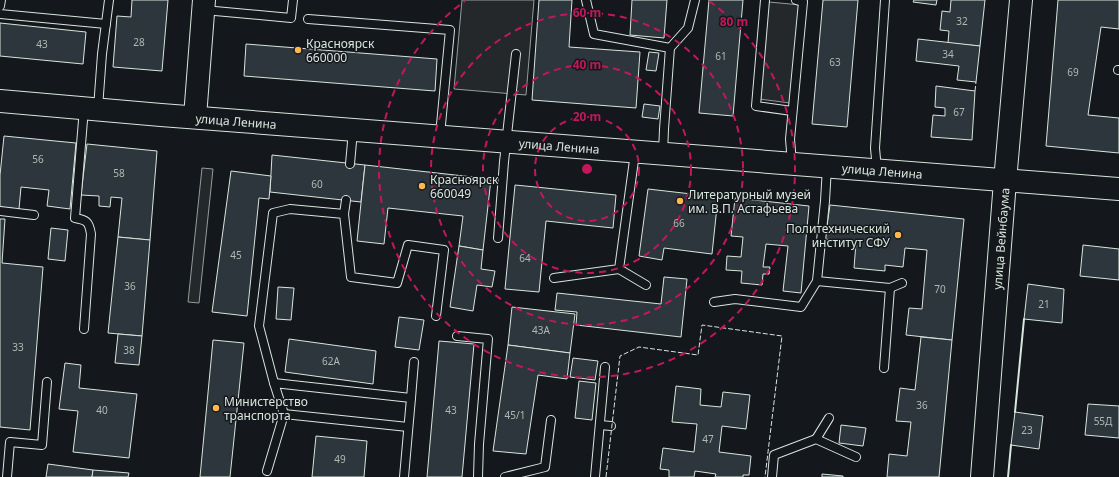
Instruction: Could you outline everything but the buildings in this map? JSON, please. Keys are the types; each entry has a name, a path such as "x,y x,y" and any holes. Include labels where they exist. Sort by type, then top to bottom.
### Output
{"main road":[{"name":"улица Вейнбаума","path":"982,477 1021,0"},
{"path":"195,117 204,5"},
{"name":"улица Ленина","path":"0,101 1119,189"}],"lane":[{"path":"0,6 1,0"},
{"path":"84,329 91,234 89,225 84,219 75,218 91,108 102,54 109,0"},
{"path":"204,5 291,18 293,0"},
{"path":"586,0 594,34 670,48"},
{"path":"663,154 670,48 688,28 696,0"},
{"path":"765,0 756,106 792,111"},
{"path":"792,164 790,139 803,2 796,0"},
{"path":"877,171 875,148 884,0"},
{"path":"0,14 106,24"},
{"path":"308,19 450,30 440,136"},
{"path":"498,238 516,54"},
{"path":"350,164 354,130"},
{"path":"619,270 635,152"},
{"path":"714,302 735,299 801,307 817,281 827,166"},
{"path":"346,200 344,214 351,277 397,283 408,245 444,250 436,316"},
{"path":"267,471 284,414 258,326 273,213 290,209 344,214"},
{"path":"0,211 34,215"},
{"path":"554,278 619,270 646,285"},
{"path":"817,281 890,288 902,283"},
{"path":"884,368 890,288"},
{"path":"457,336 488,339 479,444 478,477"},
{"path":"404,477 414,362"},
{"path":"595,477 605,368"},
{"path":"7,477 10,442 42,445 47,382"},
{"path":"274,383 411,398"},
{"path":"284,414 408,427"},
{"path":"772,477 774,454 816,439 829,418"},
{"path":"505,477 545,467 551,420"},
{"path":"600,425 611,426"},
{"path":"816,439 856,457"}],"shaded area":[{"path":"462,0 534,0 526,95 454,89"},
{"path":"769,2 801,5 790,103 759,99"},
{"path":"202,168 213,169 199,303 188,302"}],"fence":[{"path":"975,91 976,82"},
{"path":"606,477 620,356 639,347 698,355 702,325 782,336 765,477"}],"wall":[{"path":"1015,412 1024,319"},
{"path":"1008,477 1011,445"}],"place":[{"name":"Красноярск 660000","path":"298,50"},
{"name":"Красноярск 660049","path":"422,186"},
{"name":"Литературный музей им. В.П. Астафьева","path":"680,201"},
{"name":"Политехнический институт СФУ","path":"898,235"},
{"name":"Министерство транспорта","path":"216,408"}]}
